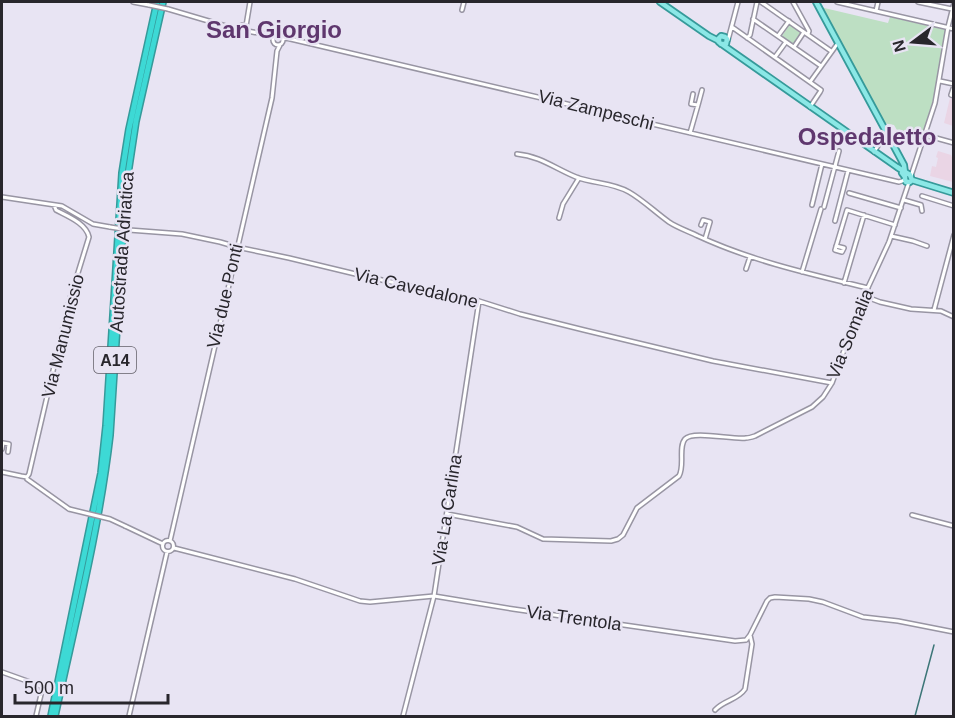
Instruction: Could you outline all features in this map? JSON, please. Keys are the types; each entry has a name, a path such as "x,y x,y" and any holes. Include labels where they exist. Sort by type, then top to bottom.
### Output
{"highway":[{"name":"Autostrada Adriatica","path":"51,717 101,473 122,173 129,129 157,2"},
{"name":"Autostrada Adriatica","path":"55,717 106,470 126,187 136,121 163,2"}],"main road":[{"path":"660,2 706,33 724,40 729,50 906,175 954,193"},
{"path":"816,2 835,47 901,161 906,175"}],"street":[{"path":"133,2 244,28 274,39 280,45"},
{"path":"244,28 250,2"},
{"path":"462,10 464,2"},
{"path":"724,40 731,28 738,2"},
{"path":"747,38 750,35 759,2 826,47 835,47"},
{"path":"793,2 809,31 794,47"},
{"path":"837,2 954,29"},
{"path":"876,10 878,2"},
{"path":"918,2 952,9"},
{"name":"Via Somalia","path":"447,514 517,527 543,539 611,542 623,535 636,508 679,476 682,471 683,442 687,437 692,435 745,439 812,407 823,397 832,382 864,296 896,225 904,200 906,175 925,135 935,104 954,3"},
{"path":"753,18 821,66"},
{"path":"778,36 789,21"},
{"path":"731,28 821,91 810,107"},
{"name":"Via Zampeschi","path":"274,39 279,36 283,39 899,182 906,175"},
{"name":"Via due Ponti","path":"170,541 272,98 277,51 274,39"},
{"name":"Via due Ponti","path":"277,51 283,39"},
{"path":"775,57 786,41"},
{"path":"810,82 835,47"},
{"path":"940,81 954,85 951,95 954,96"},
{"path":"690,133 702,90"},
{"path":"693,94 691,104 698,105"},
{"path":"874,152 886,134"},
{"path":"925,135 954,143"},
{"path":"802,272 839,151"},
{"path":"517,154 544,160 579,178 616,185 630,192 671,223 750,257 868,288"},
{"path":"812,205 822,164"},
{"path":"835,221 848,170"},
{"path":"559,218 563,204 579,178"},
{"path":"849,193 901,208"},
{"path":"922,196 954,206"},
{"name":"Via Cavedalone","path":"2,197 62,206 93,224 129,230 182,234 220,242 479,301 552,322 713,361 832,382"},
{"path":"904,200 921,205 922,211"},
{"name":"Via Manumissio","path":"21,476 27,477 29,474 64,321 89,237 86,229 66,214 56,210 54,205"},
{"path":"836,246 839,230 847,210 896,225"},
{"path":"844,283 864,215"},
{"path":"701,225 703,220 710,222 705,239"},
{"path":"934,310 954,235"},
{"path":"891,236 927,246"},
{"path":"746,269 750,257"},
{"path":"864,296 911,309 940,311 954,317"},
{"name":"Via La Carlina","path":"403,717 434,596 479,301"},
{"path":"2,449 3,443 9,444 8,452"},
{"path":"2,472 21,476 37,484 69,509 110,519 163,544"},
{"path":"912,515 954,526"},
{"path":"163,544 166,541 173,544 172,551 167,552"},
{"path":"163,544 163,549 167,552"},
{"name":"Via Trentola","path":"174,548 295,579 360,602 434,596 735,641 746,639 750,634"},
{"path":"129,717 167,552"},
{"path":"715,710 720,704 739,696 745,689 752,644 750,634 770,598 809,599 862,617 898,621 954,632"},
{"path":"2,672 42,686 36,717"}],"shaded area":[{"path":"950,98 953,99 953,126 944,123"},
{"path":"938,151 951,155 953,182 930,176 932,166 936,167"}],"green space":[{"path":"820,7 888,23 890,17 946,30 933,100 920,143 901,137 894,125 883,123"},
{"path":"790,24 803,33 794,44 782,36"}],"waterway":[{"path":"915,716 934,645"}],"district":[{"name":"San Giorgio","path":"274,29"},
{"name":"Ospedaletto","path":"867,136"}]}
